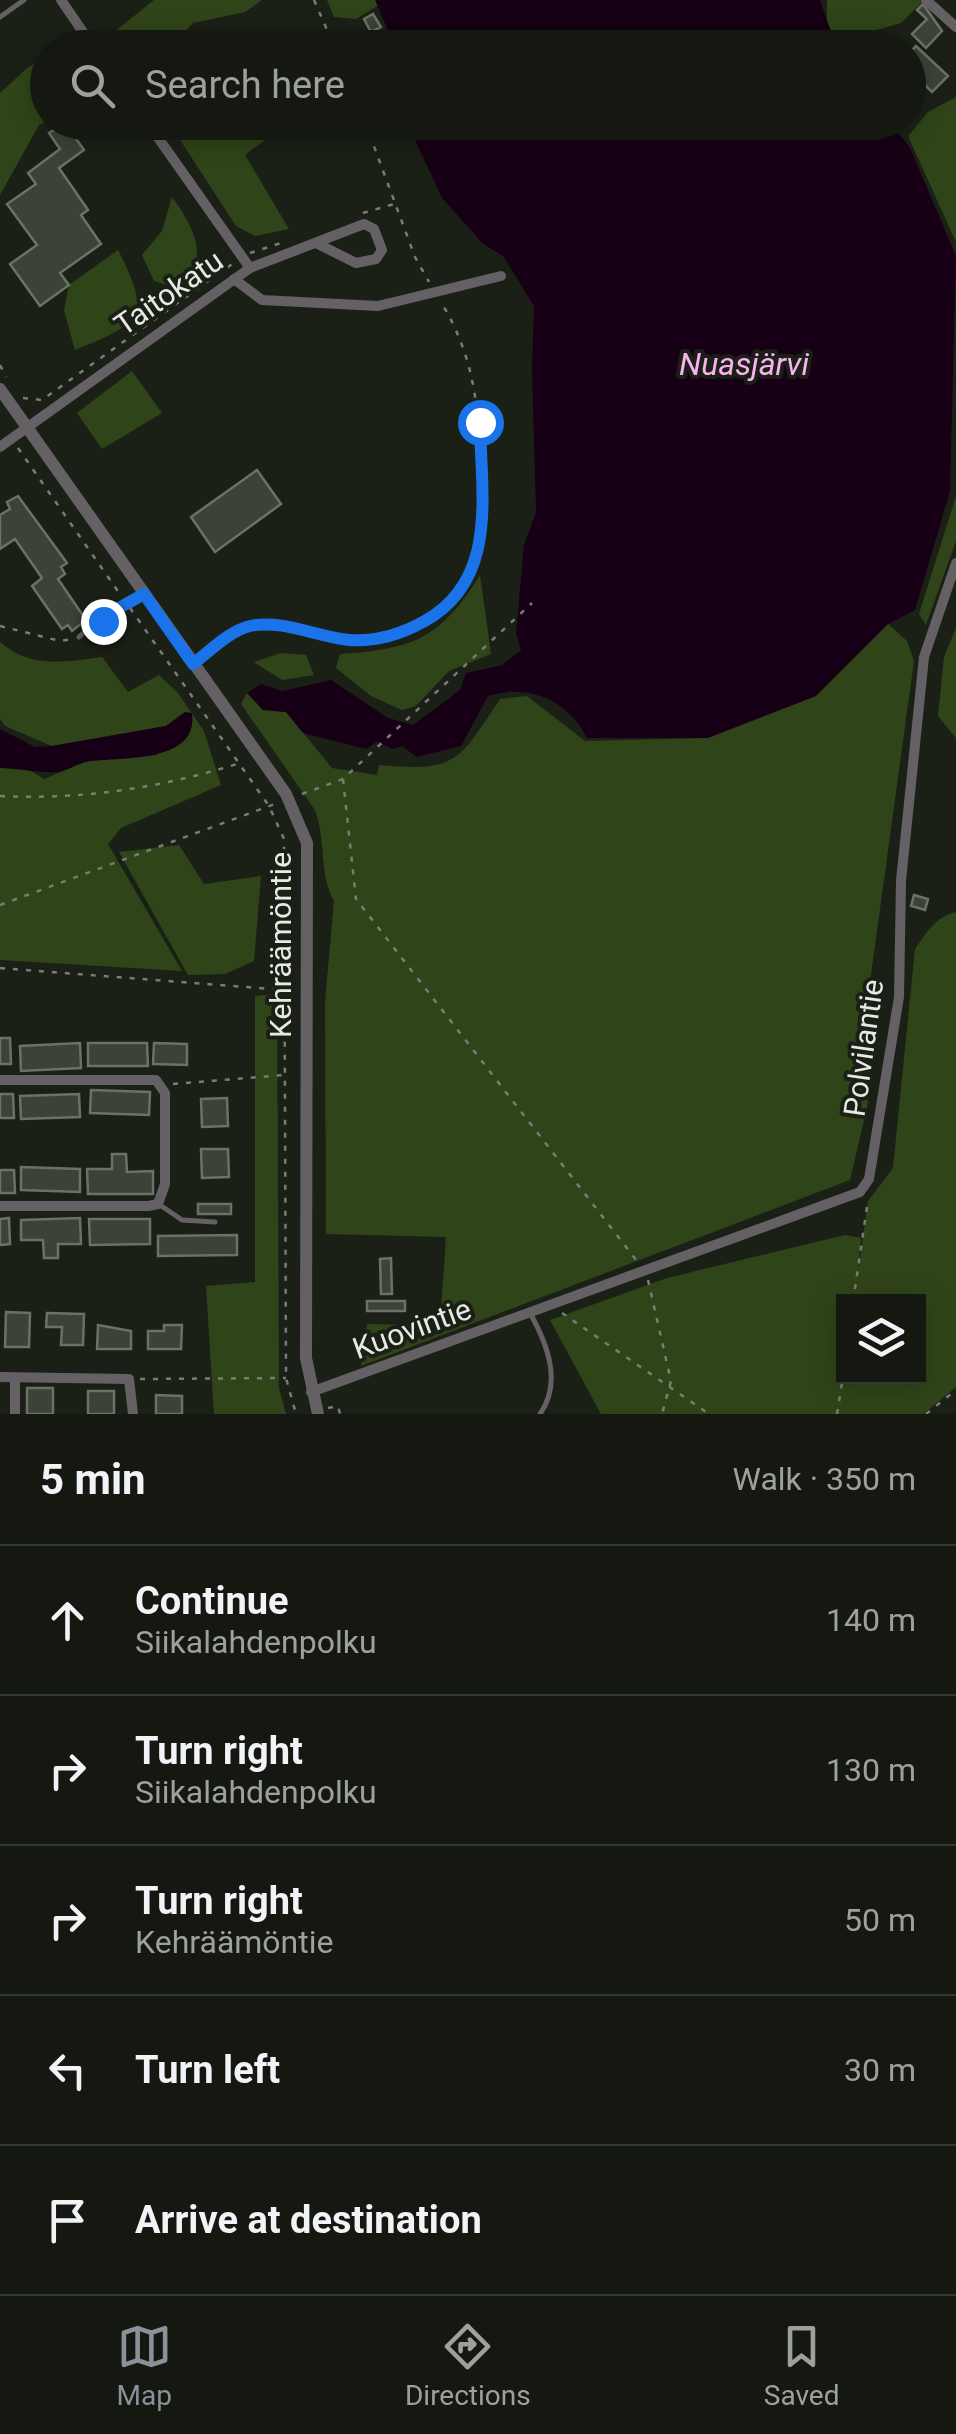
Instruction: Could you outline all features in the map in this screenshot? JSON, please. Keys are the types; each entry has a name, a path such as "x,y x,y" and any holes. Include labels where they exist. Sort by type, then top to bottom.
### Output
{"street":[{"path":"60,0 81,30"},
{"path":"926,0 956,27"},
{"path":"160,140 250,268"},
{"name":"Taitokatu","path":"0,446 250,268 318,244 353,226 374,229 382,250 376,259 356,263 318,244"},
{"path":"234,278 262,300 378,306 501,276"},
{"name":"Kehräämöntie","path":"0,389 286,794 307,843 306,1358 318,1414"},
{"name":"Polvilantie","path":"860,1192 869,1179 899,998 901,881 924,658 956,563"},
{"path":"0,1080 140,1080 162,1085 165,1184 158,1204 0,1206"},
{"path":"530,1313 860,1192"},
{"name":"Kuovintie","path":"311,1392 530,1313"},
{"path":"0,1378 128,1379 133,1414"},
{"path":"15,1378 15,1414"}],"lane":[{"path":"0,17 24,0"},
{"path":"79,637 126,602 144,594"},
{"path":"158,1204 182,1220 216,1222"},
{"path":"530,1313 543,1336 551,1380 552,1397 540,1414"}],"path":[{"path":"314,0 327,30"},
{"path":"177,676 250,626 270,624 344,640 369,640 406,631 460,596 475,564 481,530 480,422 468,357 415,257 372,140"},
{"path":"12,439 276,817 284,839 286,1378 296,1414"},
{"path":"0,626 60,641 79,637"},
{"path":"0,796 105,794 186,780 239,764"},
{"path":"344,779 356,898 646,1272 671,1381 662,1414"},
{"path":"0,968 286,990"},
{"path":"162,1085 286,1075"},
{"path":"855,1294 868,1200 860,1192"},
{"path":"553,1305 669,1390 709,1414"},
{"path":"128,1379 286,1378"},
{"path":"837,1414 842,1384"},
{"path":"926,1414 956,1390"}],"green space":[{"path":"154,0 262,0 245,12 193,23 186,30 117,30"},
{"path":"327,0 375,0 379,5 356,19 334,17"},
{"path":"827,0 923,1 901,23 876,30 831,30 827,22"},
{"path":"30,66 31,140 0,195 0,93"},
{"path":"956,97 956,242 910,140 926,140 928,112"},
{"path":"180,140 265,140 245,155 289,229 255,236 236,226"},
{"path":"172,197 193,232 197,257 187,278 174,287 154,281 142,255 162,231"},
{"path":"118,250 135,290 135,315 115,332 75,350 64,310 69,285"},
{"path":"132,371 162,413 102,449 77,413"},
{"path":"956,496 956,541 926,625 919,614"},
{"path":"480,575 491,654 449,671 416,706 402,710 371,696 336,668 340,654 387,649 423,637 452,614"},
{"path":"888,624 907,641 914,661 859,1062 868,1103 850,1180 361,1366 367,1324 425,1325 441,1311 446,1237 326,1234 325,1002 334,901 326,880 315,810 241,704 247,693 263,710 286,712 332,768 377,775 379,765 425,766 453,758 474,737 500,699 527,696 585,741 708,738 855,656"},
{"path":"956,628 956,738 938,716 944,657"},
{"path":"0,642 24,656 48,662 102,657 128,692 159,675 178,693 204,731 221,785 121,828 108,844 182,971 0,960 0,768 26,768 44,779 87,761 157,755 185,712 166,726 52,746 5,726 0,719"},
{"path":"281,653 306,655 314,675 282,680 254,662"},
{"path":"179,845 204,884 261,876 254,961 225,974 188,975 119,852"},
{"path":"956,912 956,1387 923,1414 601,1414 550,1320 667,1278 845,1235 861,1238 858,1273 868,1201 893,1168 915,949 942,918"},
{"path":"277,994 279,1388 286,1414 214,1414 206,1286 255,1282 255,996"}],"water":[{"path":"375,0 820,0 830,30 388,30"},
{"name":"Nuasjärvi","path":"415,140 904,140 956,256 950,491 915,610 888,624 816,696 708,738 587,738 559,705 518,692 488,696 461,746 417,757 402,746 392,749 378,741 366,749 303,733 286,712 263,710 247,693 261,684 282,691 331,680 388,718 413,725 460,690 466,673 502,665 521,650 516,633 524,545 536,512 534,306 503,256 483,244 442,198"},
{"path":"185,712 192,713 191,729 184,741 156,754 87,762 56,772 0,768 0,729 35,747 52,746 166,726"}],"building":[{"path":"923,4 942,31 926,48 926,30 916,30 927,19 917,10"},
{"path":"373,14 381,27 370,30 364,19"},
{"path":"926,55 948,76 932,92 926,86"},
{"path":"54,140 77,140 84,150 59,168 88,210 81,215 101,244 60,273 69,285 40,306 10,264 37,245 7,204 36,184 28,173 60,149"},
{"path":"257,470 281,504 215,552 191,517"},
{"path":"18,496 67,563 61,567 65,574 58,579 86,620 72,631 68,625 62,629 32,586 42,578 15,539 0,549 0,515 10,509 7,502"},
{"path":"914,895 928,899 925,910 911,906"},
{"path":"0,1038 10,1038 11,1064 0,1064"},
{"path":"80,1043 81,1068 21,1071 20,1046"},
{"path":"88,1043 147,1043 148,1066 88,1066"},
{"path":"154,1043 187,1044 187,1065 153,1064"},
{"path":"91,1090 150,1092 149,1115 90,1113"},
{"path":"0,1094 13,1094 14,1118 0,1118"},
{"path":"79,1094 80,1117 21,1119 20,1096"},
{"path":"227,1098 228,1126 202,1127 201,1099"},
{"path":"201,1149 228,1149 229,1177 202,1178"},
{"path":"112,1154 126,1154 127,1172 153,1171 153,1194 88,1194 87,1169 112,1169"},
{"path":"21,1167 80,1169 80,1192 21,1190"},
{"path":"0,1170 14,1170 15,1193 0,1193"},
{"path":"198,1204 231,1204 231,1214 198,1214"},
{"path":"9,1218 10,1244 0,1245 0,1219"},
{"path":"80,1218 81,1244 58,1244 58,1258 44,1258 43,1240 21,1240 21,1220"},
{"path":"89,1219 150,1219 150,1244 90,1245"},
{"path":"237,1235 237,1255 158,1256 158,1236"},
{"path":"391,1258 392,1294 381,1294 380,1259"},
{"path":"367,1301 405,1301 405,1311 367,1311"},
{"path":"6,1312 30,1313 29,1347 5,1347"},
{"path":"47,1313 84,1314 83,1345 61,1345 62,1327 46,1327"},
{"path":"98,1325 131,1331 131,1349 97,1349"},
{"path":"164,1325 182,1325 181,1349 148,1349 148,1331 164,1331"},
{"path":"27,1388 53,1388 53,1414 27,1414"},
{"path":"88,1391 114,1391 114,1414 88,1414"},
{"path":"156,1395 182,1396 182,1414 156,1414"}],"route":[{"path":"103,621 101,618 144,594 193,664 233,633 250,626 270,624 344,640 369,640 406,631 460,596 475,564 481,530 480,422"}]}
